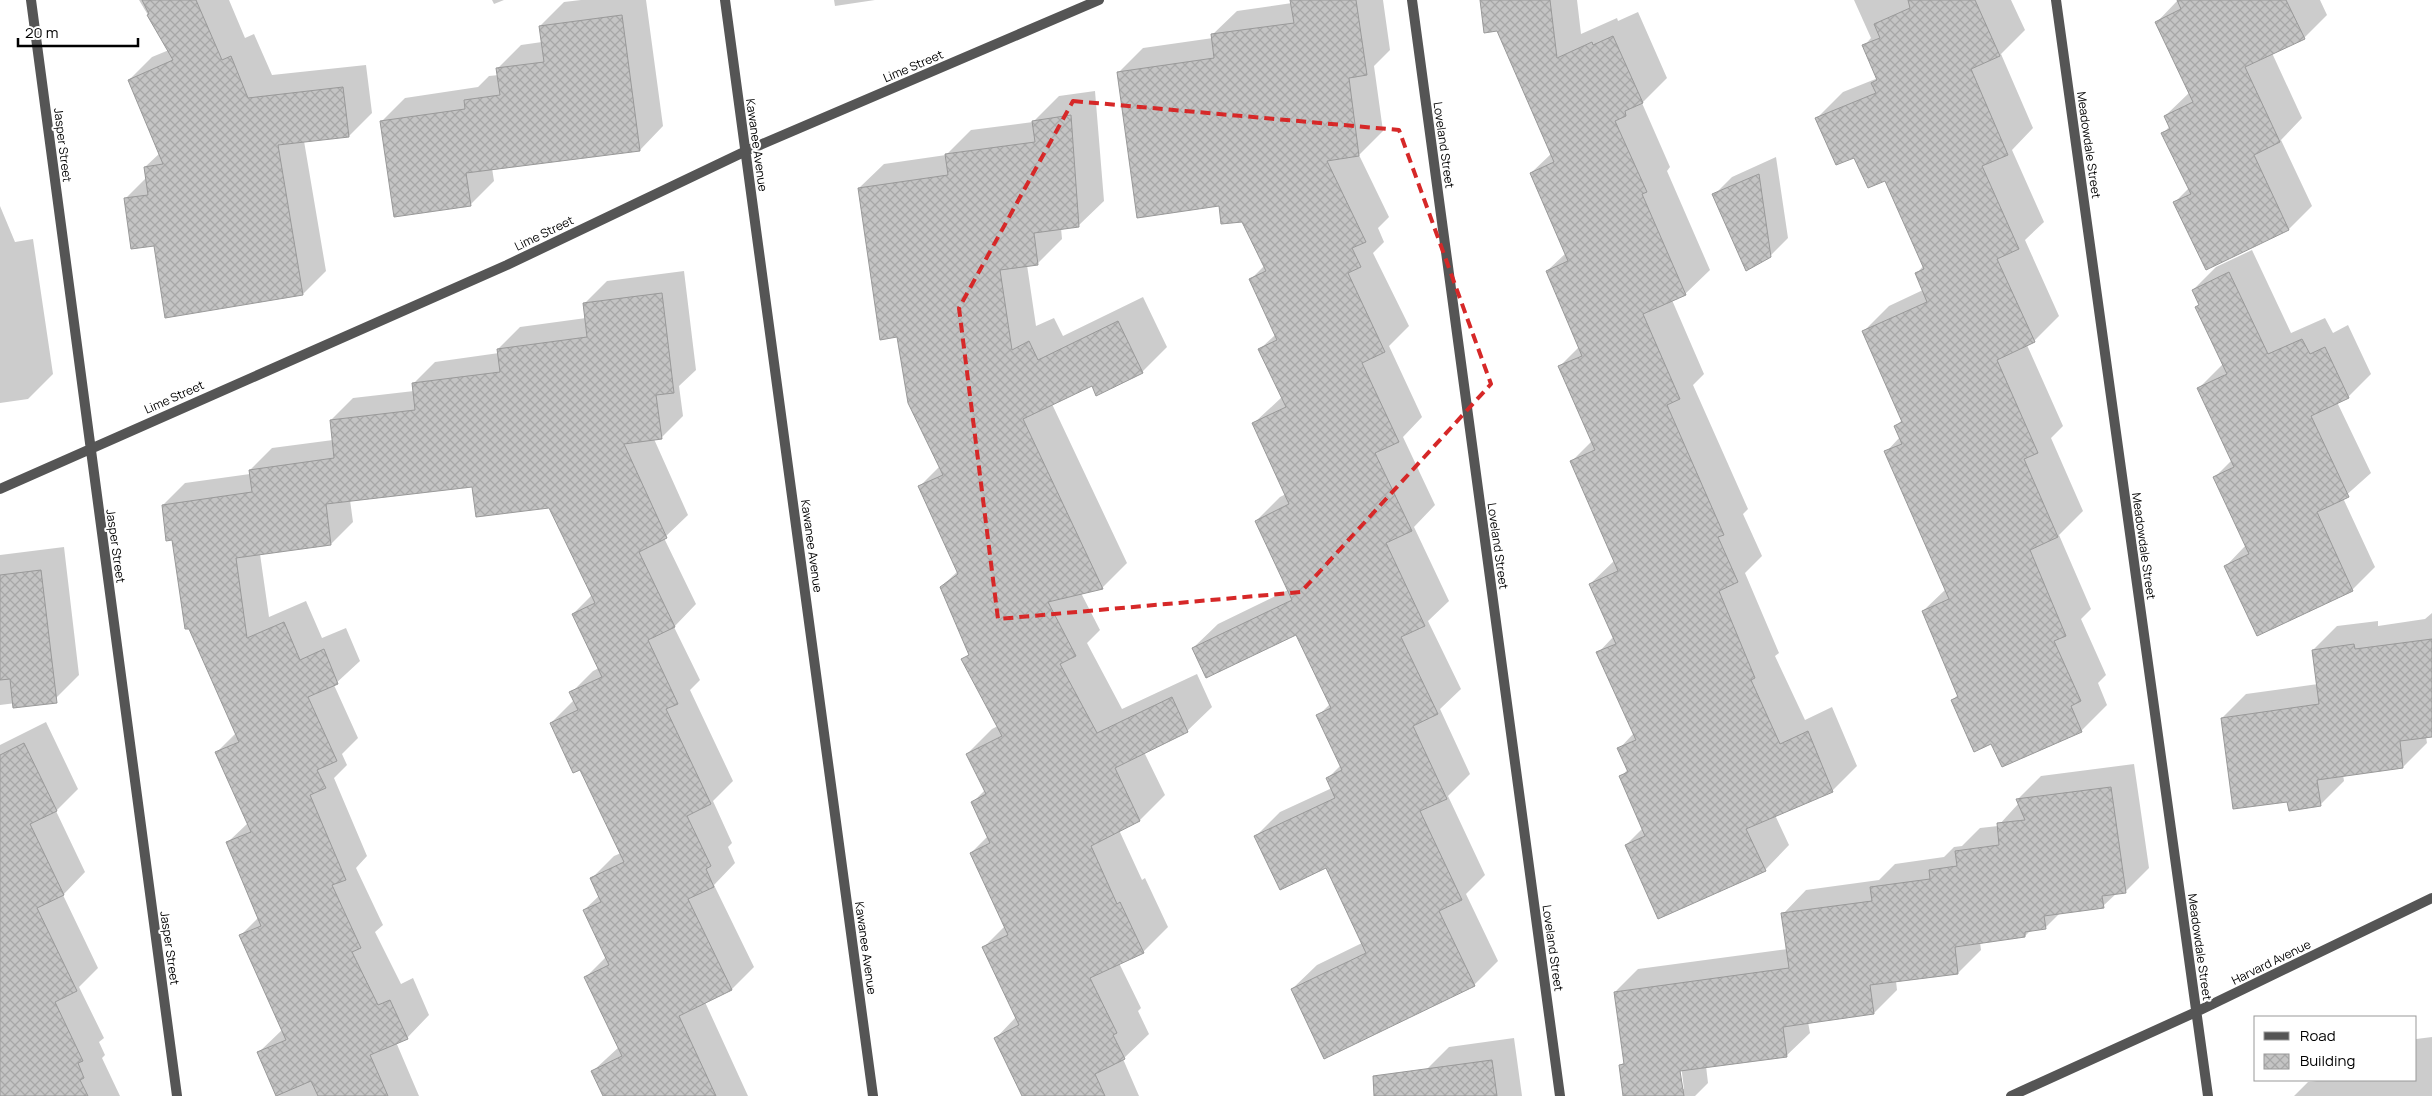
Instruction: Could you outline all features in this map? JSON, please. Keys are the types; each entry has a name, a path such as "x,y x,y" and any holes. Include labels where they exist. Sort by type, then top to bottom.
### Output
{"street":[{"name":"Jasper Street","path":"31,0 177,1096"},
{"name":"Kawanee Avenue","path":"725,0 873,1096"},
{"name":"Lime Street","path":"0,489 507,265 746,151 1098,0"},
{"name":"Loveland Street","path":"1412,0 1560,1096"},
{"name":"Meadowdale Street","path":"2056,0 2208,1096"},
{"name":"Harvard Avenue","path":"2012,1096 2196,1012 2432,898"}],"highlighted area":[{"path":"1073,101 1399,130 1491,384 1301,592 998,619 959,308"}],"building":[{"path":"142,0 196,0 222,60 231,56 248,98 343,87 349,137 278,145 303,295 165,318 154,246 131,249 124,198 148,195 144,167 163,164 128,80 173,60 147,15 149,14"},
{"path":"1290,0 1356,0 1367,75 1349,78 1359,156 1327,161 1366,242 1352,248 1361,267 1348,273 1385,352 1362,363 1399,442 1375,453 1412,531 1386,543 1425,626 1401,637 1438,714 1413,726 1447,799 1420,811 1462,900 1439,911 1475,986 1324,1059 1291,989 1366,953 1326,868 1280,890 1254,836 1335,798 1326,778 1342,770 1316,715 1331,708 1296,635 1206,678 1192,648 1292,600 1255,521 1289,504 1252,423 1286,407 1258,349 1277,340 1249,279 1266,271 1242,222 1221,224 1219,206 1137,218 1117,72 1214,58 1211,34 1294,23"},
{"path":"1480,0 1550,0 1557,58 1592,42 1593,45 1613,36 1643,103 1625,111 1626,116 1615,121 1647,192 1642,194 1686,295 1643,314 1680,399 1667,405 1724,535 1718,537 1738,582 1719,591 1755,678 1751,680 1780,744 1808,731 1833,792 1746,829 1766,871 1658,919 1625,845 1645,836 1619,776 1628,772 1617,748 1636,740 1596,652 1616,644 1589,584 1618,571 1570,461 1595,450 1558,366 1582,356 1546,271 1568,261 1530,173 1554,162 1497,31 1484,33"},
{"path":"1908,0 1975,0 2000,56 1971,69 2008,155 1982,166 2019,249 1997,259 2035,342 1997,360 2038,453 2024,459 2058,537 2030,550 2066,636 2054,641 2081,701 2071,706 2082,732 2002,767 1991,744 1974,752 1951,700 1958,697 1922,611 1949,599 1884,451 1902,444 1894,426 1902,422 1862,331 1927,302 1915,273 1924,269 1885,181 1868,188 1854,158 1836,165 1815,118 1876,93 1871,83 1877,80 1862,45 1880,38 1874,24 1910,8"},
{"path":"2177,0 2286,0 2305,39 2245,67 2280,142 2254,155 2289,230 2206,270 2173,202 2191,194 2161,133 2170,129 2164,116 2193,102 2155,22 2181,9"},
{"path":"622,15 640,151 466,173 471,206 394,217 380,121 465,109 464,100 500,95 496,68 544,62 539,26"},
{"path":"1071,115 1079,227 1034,233 1038,265 1000,270 1012,350 1029,341 1038,360 1118,321 1143,373 1096,396 1092,386 1023,419 1103,589 1048,602 1076,656 1060,664 1097,733 1172,697 1188,732 1115,768 1140,821 1091,846 1117,904 1120,902 1144,953 1090,978 1117,1033 1113,1035 1125,1059 1095,1074 1105,1096 1022,1096 994,1038 1019,1025 982,947 1008,935 970,853 990,843 971,802 986,794 966,754 1002,736 961,659 969,655 940,587 958,574 918,486 943,475 908,403 897,337 880,340 858,188 948,175 945,154 1035,142 1032,121"},
{"path":"1759,174 1771,257 1746,271 1712,194"},
{"path":"2229,272 2268,354 2302,339 2310,354 2325,347 2349,398 2311,416 2349,497 2317,512 2353,591 2257,636 2224,566 2249,554 2213,477 2234,467 2197,388 2227,374 2195,307 2199,305 2192,290"},
{"path":"662,293 674,393 656,395 662,439 624,444 667,538 639,552 675,627 648,640 678,704 666,709 711,804 687,816 711,866 706,869 714,887 688,899 732,990 679,1016 716,1096 603,1096 591,1071 622,1056 584,977 609,965 583,910 601,902 590,878 624,862 580,770 573,773 550,723 578,710 569,692 602,677 572,614 595,603 549,508 476,517 472,487 326,504 331,545 236,558 247,638 284,622 300,660 324,649 338,684 308,697 337,761 317,770 326,788 310,795 346,880 332,885 361,948 352,952 378,1005 390,1000 408,1039 370,1055 388,1096 318,1096 311,1081 276,1096 257,1052 286,1040 239,935 261,926 226,842 251,832 215,752 239,742 189,629 185,629 172,540 166,541 162,505 252,492 249,470 334,458 330,420 415,410 412,383 500,372 497,349 587,337 583,303"},
{"path":"41,570 57,703 13,708 10,679 0,680 0,575"},
{"path":"2432,639 2432,737 2400,741 2403,768 2317,780 2321,806 2289,811 2287,802 2233,809 2221,718 2319,704 2312,650 2354,644 2355,649"},
{"path":"24,743 57,811 30,824 64,895 37,908 77,991 55,1002 83,1061 78,1063 84,1078 80,1080 88,1096 0,1096 0,755"},
{"path":"2111,787 2126,893 2102,896 2104,908 2044,916 2046,929 2025,932 2025,937 1955,947 1958,974 1870,985 1874,1014 1783,1027 1787,1057 1680,1071 1684,1096 1623,1096 1619,1065 1624,1064 1614,992 1789,968 1781,913 1872,901 1870,887 1930,879 1929,870 1957,866 1955,851 1999,845 1997,823 2025,820 2016,799"},
{"path":"1492,1060 1497,1096 1374,1096 1373,1076"}]}
